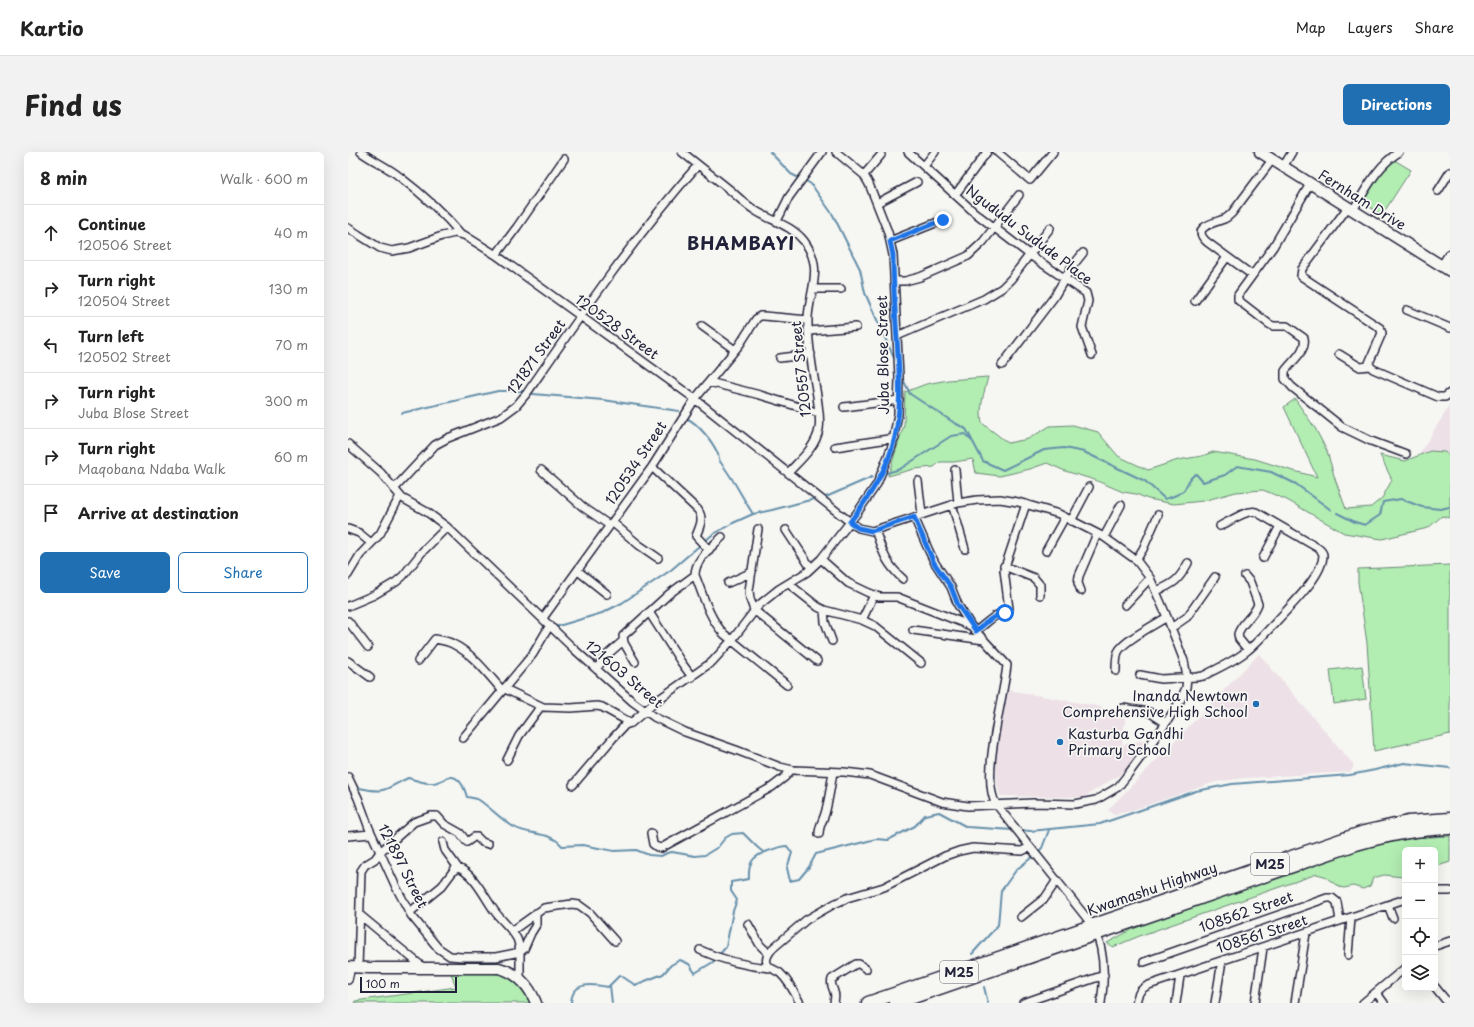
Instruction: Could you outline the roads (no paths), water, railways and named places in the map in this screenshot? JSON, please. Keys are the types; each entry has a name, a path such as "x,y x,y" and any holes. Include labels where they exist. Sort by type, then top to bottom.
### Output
{"main road":[{"name":"Kwamashu Highway","path":"896,1003 1364,832 1408,822 1450,819"},
{"name":"Kwamashu Highway","path":"868,1003 1356,844 1385,836 1408,832 1450,828"}],"street":[{"name":"120528 Street","path":"361,152 376,160 400,177 447,218 461,234 496,255 695,399 850,522 864,530 875,530"},
{"name":"120557 Street","path":"682,152 749,206 764,216 791,229 803,240 811,253 815,272 814,289 808,320 819,413 819,428 815,440 804,456 788,473"},
{"path":"777,221 789,197 822,152"},
{"name":"Juba Blose Street","path":"573,785 625,725 631,723 659,699 712,662 732,640 754,610 767,598 789,584 821,559 877,484 889,456 895,438 899,400 894,281 890,241 870,184 864,175 836,152"},
{"name":"Ngududu Sudude Place","path":"908,152 954,195 993,228 1088,296 1088,305 1082,328 1092,355"},
{"path":"924,166 935,152"},
{"path":"954,195 987,152"},
{"path":"997,152 1030,180 1051,155 1042,152"},
{"name":"Fernham Drive","path":"1260,152 1446,269"},
{"path":"1283,167 1292,152"},
{"path":"1370,366 1370,359 1382,333 1380,328 1303,277 1301,273 1302,269 1350,209 1379,169 1389,158 1399,152"},
{"path":"864,175 880,154"},
{"path":"496,255 564,159"},
{"path":"1252,275 1203,239 1201,233 1208,224 1224,219 1232,214 1272,160"},
{"name":"121871 Street","path":"394,489 430,450 440,442 501,417 516,406 527,393 617,264 698,165"},
{"path":"1438,191 1450,172"},
{"path":"877,203 917,182"},
{"path":"1310,184 1273,247 1238,295 1238,300 1269,324 1273,326 1287,326 1304,338 1302,349 1285,371 1288,383 1342,427 1406,454"},
{"path":"894,281 905,281 920,277 968,256 979,246 1019,195"},
{"path":"890,241 943,220"},
{"path":"897,336 994,294 1011,279 1050,228"},
{"path":"349,229 380,248 392,251 409,248 442,236 461,234"},
{"path":"1002,365 1054,296 1071,268 1083,253"},
{"path":"1446,269 1450,255"},
{"path":"1195,301 1227,257"},
{"path":"814,289 841,289"},
{"path":"1407,310 1450,328"},
{"name":"120534 Street","path":"543,618 652,467 695,399 735,350 756,319 760,316 808,320"},
{"path":"702,326 735,350"},
{"path":"809,331 856,327"},
{"path":"780,358 811,354"},
{"path":"1339,354 1360,367 1370,366 1378,372 1438,397 1445,397 1450,393"},
{"path":"709,382 760,395 819,413"},
{"path":"844,407 899,400"},
{"path":"835,447 895,438"},
{"name":"121603 Street","path":"348,444 382,473 400,496 407,502 427,512 447,528 596,669 644,711 665,724 791,770 844,772 870,775 882,778 934,799 968,806 1033,803 1075,804 1096,800 1118,787 1166,723 1184,694 1187,677"},
{"path":"652,467 698,510 701,515 701,524 697,538 707,548"},
{"path":"541,470 583,507 658,558"},
{"path":"955,470 955,504 965,549"},
{"path":"918,481 918,516 934,563 951,587 958,605 974,628 1006,665 1006,679 994,739 991,771 992,793 996,804 1058,880 1095,930 1104,976 1101,1003"},
{"path":"1046,551 1089,487"},
{"path":"348,575 360,554 380,534 400,496"},
{"path":"903,579 893,570 885,559 875,530 955,504 976,500 1000,500 1026,504 1049,510 1100,536 1136,560 1150,578 1156,591 1184,661 1187,677"},
{"path":"821,559 848,583 874,595 879,597 897,597 974,628 998,615 1007,612 1009,609 1004,566 1026,504"},
{"path":"1080,591 1078,583 1079,576 1100,536 1121,505"},
{"path":"1140,675 1161,679 1203,676 1248,650 1312,581 1322,558 1322,551 1318,548 1253,511 1247,512 1220,526"},
{"path":"1136,560 1143,549 1158,515"},
{"path":"1263,558 1280,526"},
{"path":"348,606 374,595 396,582 403,576 422,552 447,528"},
{"path":"348,529 359,533 371,542"},
{"path":"758,529 749,596 754,610 817,661"},
{"path":"786,530 811,568"},
{"path":"722,537 707,548 697,563 695,570 695,575 716,625 787,685"},
{"path":"1156,591 1168,587 1176,582 1188,563"},
{"path":"1004,566 1020,571 1034,578 1040,585 1040,595"},
{"path":"578,571 607,594"},
{"path":"728,583 752,572"},
{"path":"635,662 623,641 622,636 682,583 695,575"},
{"path":"1171,628 1187,617 1215,576"},
{"path":"1245,576 1250,582 1258,604 1238,634 1239,639 1248,650"},
{"path":"1125,605 1150,578"},
{"path":"789,584 808,601 824,610 862,620 875,626 921,663"},
{"path":"862,620 874,595"},
{"path":"824,610 825,622 832,641"},
{"path":"649,612 692,677"},
{"path":"1116,671 1118,652 1121,647 1167,617"},
{"path":"348,621 368,647"},
{"path":"463,738 533,654 550,625"},
{"path":"913,630 984,640"},
{"path":"418,661 435,638 453,644 461,650 488,672 501,688 541,706 571,708 586,705 597,706 602,707 631,723"},
{"path":"596,669 612,649 623,641"},
{"path":"348,661 370,677"},
{"path":"507,760 519,736 541,706"},
{"path":"1123,708 1149,712 1166,723"},
{"path":"650,833 653,844 662,848 772,787 785,777 791,770"},
{"path":"819,834 819,825 823,820 826,810 833,772"},
{"name":"121897 Street","path":"348,777 358,798 371,834 396,887 410,912 438,948 450,956 489,958 520,952"},
{"path":"488,844 482,842 477,837 474,837 467,842 460,833 444,824 436,816 431,816 414,822 380,852 375,859 365,865 361,871 360,915 350,971 424,968 499,968 507,970 520,978 530,989 536,1003"},
{"path":"348,836 371,834"},
{"path":"443,842 445,850 458,868 464,870 474,881 494,911 512,931 518,941 520,952 520,978"},
{"path":"770,968 767,964 768,953 806,920 834,904 847,898 884,887 945,856 959,851 972,848 1022,851 1030,846"},
{"path":"410,912 442,886 454,870 458,868"},
{"path":"1021,918 1045,898 1058,880"},
{"path":"1438,891 1450,891"},
{"name":"108562 Street","path":"1144,962 1327,898 1332,898 1337,902 1340,921"},
{"name":"108561 Street","path":"1136,1003 1139,992 1144,988 1402,900"},
{"path":"512,931 544,908 569,904 579,905 598,921 616,941"},
{"path":"1388,905 1393,918"},
{"path":"520,952 524,949 530,933 536,925 536,913"},
{"path":"360,915 424,968"},
{"path":"1348,955 1351,918"},
{"path":"748,924 760,945 768,953"},
{"path":"1295,1003 1306,934"},
{"path":"1438,945 1450,941"},
{"path":"1255,1003 1263,948"},
{"path":"700,950 719,958 743,964 770,968 780,974 787,981 800,1003"},
{"path":"1215,1003 1222,961"},
{"path":"834,1003 835,997 831,987 832,979 856,964 859,964 866,969"},
{"path":"1363,1003 1402,970"},
{"path":"1023,1003 1104,976"},
{"path":"1176,1003 1180,976"},
{"path":"1438,991 1448,1003"},
{"path":"1376,992 1384,1003"}],"waterway":[{"path":"770,152 791,174 797,177"},
{"path":"806,181 811,184 833,215 860,269 865,293 894,358"},
{"path":"903,379 910,394 966,429 972,440"},
{"path":"402,413 498,391 524,391"},
{"path":"533,394 603,400 679,411"},
{"path":"688,419 692,421 712,443 718,453 720,462 730,475 753,514"},
{"path":"887,473 900,469 951,436 965,434 973,442 983,461 1003,470 1044,450 1064,448 1084,452 1145,481 1165,499 1182,492 1190,479 1196,474 1203,482 1225,475 1237,466 1271,472 1296,484 1331,510"},
{"path":"826,497 872,477"},
{"path":"555,627 602,613 622,603 671,570 712,535 733,523 753,514 814,499"},
{"path":"1337,513 1365,525 1380,515 1383,502 1401,499 1422,507 1440,509 1450,507"},
{"path":"526,657 542,632"},
{"path":"1020,830 1030,831 1100,824 1196,791 1232,784 1350,775 1404,763 1450,768"},
{"path":"359,788 376,791 390,788 408,778 429,783 454,777 462,784 467,797 479,800 509,824 526,832 552,838 562,846 583,845 614,851 636,850 649,855 661,856 672,852 695,856 705,855 718,847 725,838 732,834 743,833 763,852"},
{"path":"719,955 726,947 733,911 737,900 731,891 731,882 749,879 749,868 752,860 763,853 787,846 792,853 787,868 790,881 799,879 809,867 816,854 876,839 888,840 915,826 925,815 939,812 967,827 1013,830"},
{"path":"1038,852 1042,848 1049,830"},
{"path":"972,954 998,925 1001,891 1017,869 1035,855"},
{"path":"571,1003 572,996 579,987 590,985 608,987 620,975 635,985 663,974 671,965 680,960 689,964 695,973 716,959"},
{"path":"610,985 612,1003"},
{"path":"984,987 988,1003"}],"place":[{"name":"Inanda Newtown Comprehensive High School","path":"1256,704"},
{"name":"Kasturba Gandhi Primary School","path":"1060,742"}],"district":[{"name":"BHAMBAYI","path":"741,244"}]}
